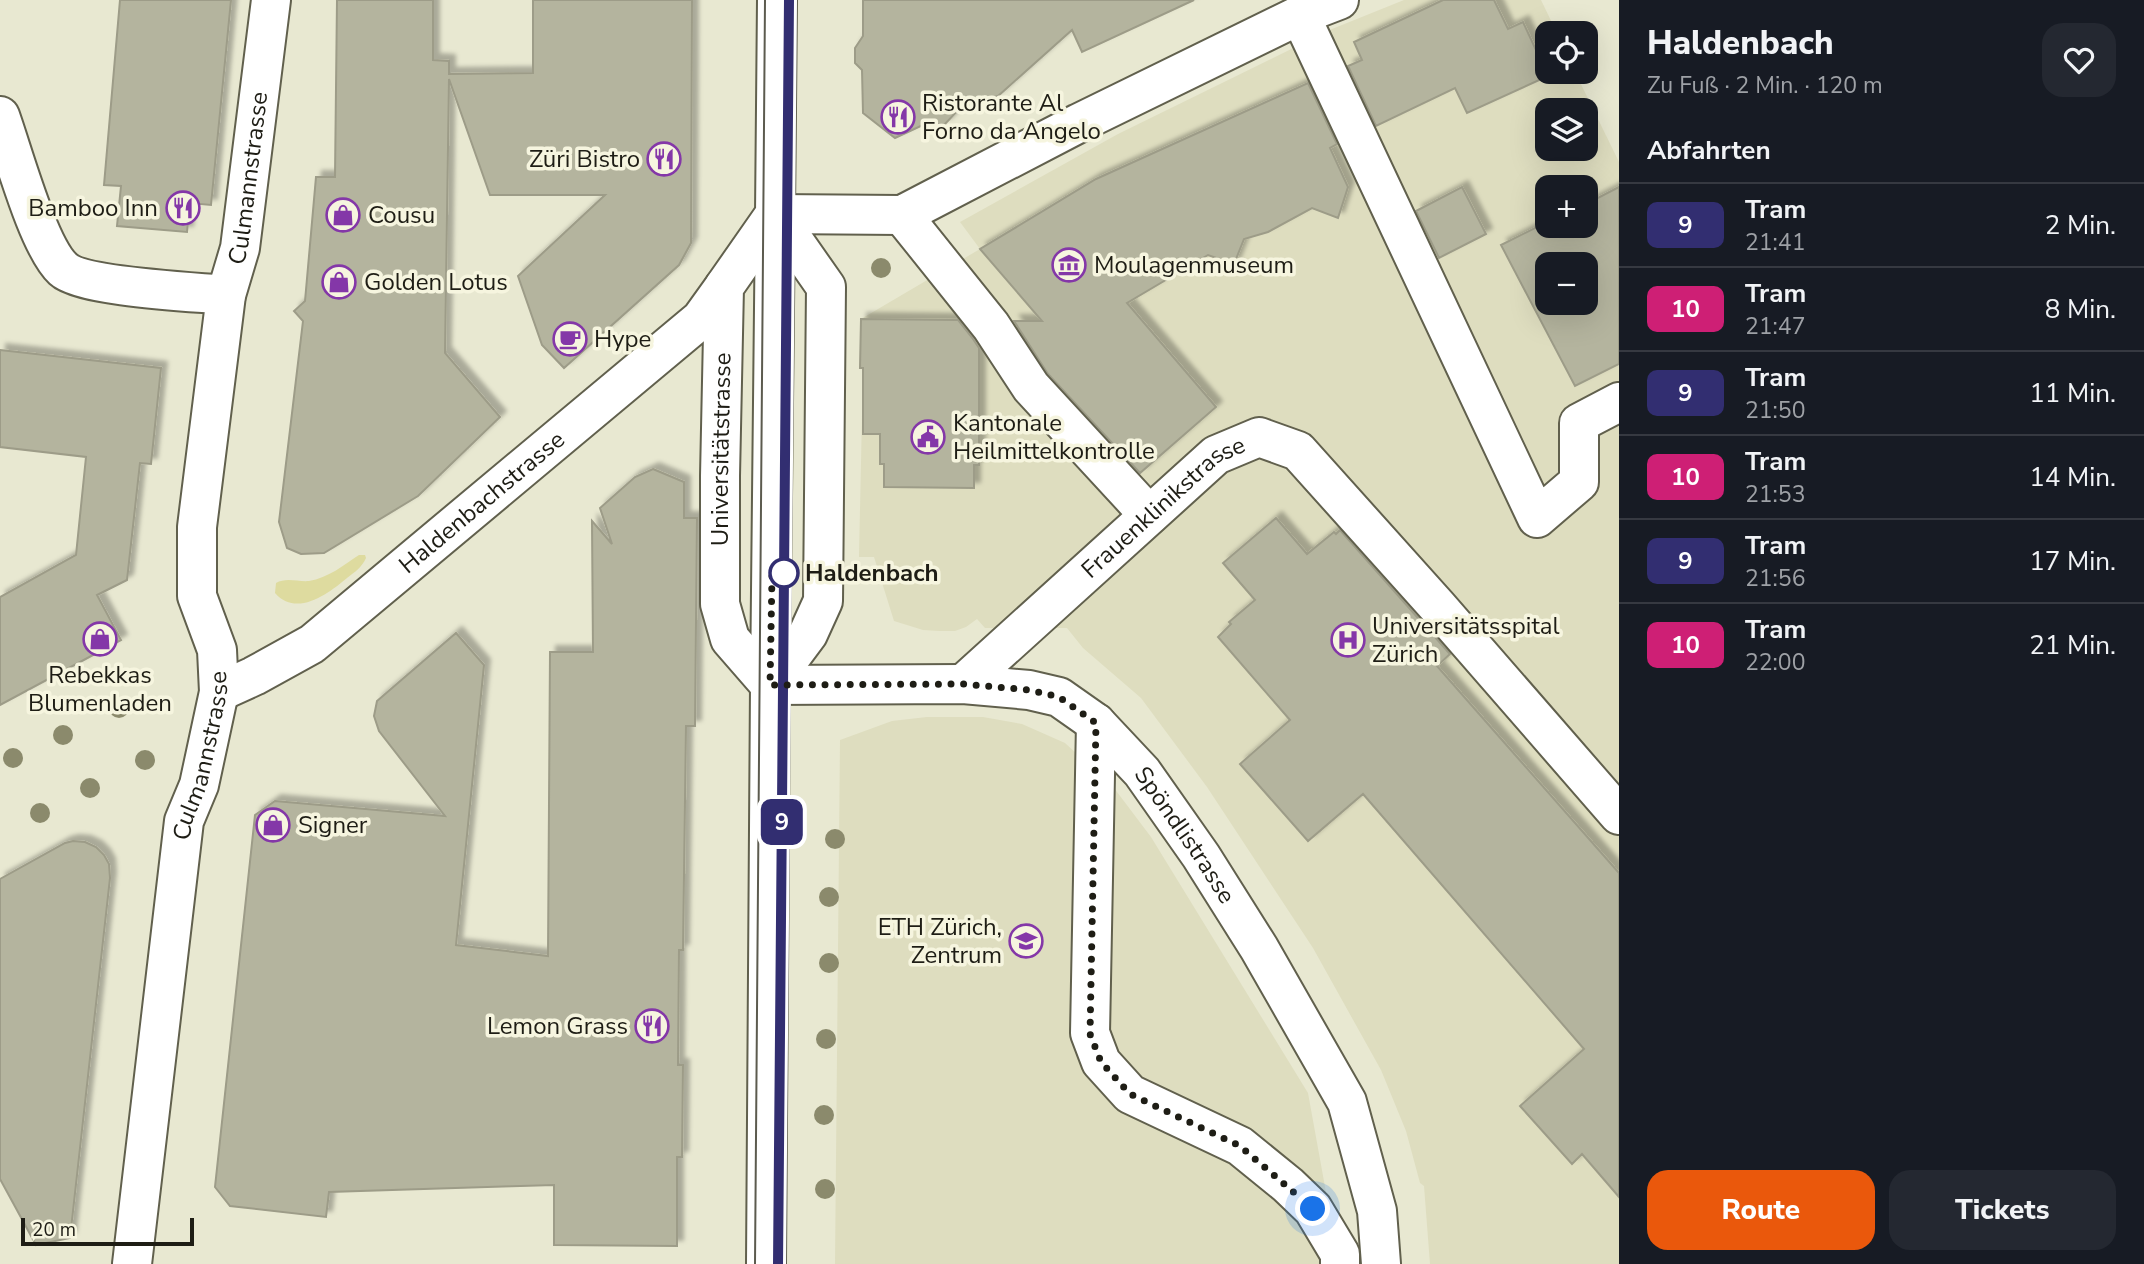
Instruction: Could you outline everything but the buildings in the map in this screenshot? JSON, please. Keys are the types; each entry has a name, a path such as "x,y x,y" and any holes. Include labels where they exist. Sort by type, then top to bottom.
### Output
{"street":[{"name":"Culmannstrasse","path":"132,1264 184,821 199,785 219,692 217,650 197,596 197,527 226,295 240,248 271,0"},
{"path":"766,1264 777,0"},
{"path":"775,214 902,215 1079,123 1300,15 1339,0"},
{"path":"1300,15 1537,517 1579,482 1579,423 1619,402"},
{"path":"0,116 44,241 64,271 92,281 226,295"},
{"path":"724,287 775,214"},
{"path":"770,685 808,634 823,601 826,287 775,214"},
{"path":"902,215 991,326 1031,387 1149,515"},
{"name":"Universitätstrasse","path":"724,287 720,604 730,639 770,685"},
{"name":"Haldenbachstrasse","path":"219,692 313,644 701,319 724,287"},
{"name":"Frauenklinikstrasse","path":"963,684 1216,455 1259,437 1298,451 1619,815"},
{"name":"Spöndlistrasse","path":"770,685 963,684 1029,690 1059,697 1096,723 1142,772 1201,856 1259,948 1348,1102 1377,1211 1381,1264"},
{"path":"1096,723 1090,1034 1101,1062 1130,1094 1240,1146 1288,1185 1313,1209 1340,1254 1340,1264"}],"shaded area":[{"name":"Universitätsspital Zürich","path":"1404,0 1541,0 1551,21 1535,21 1535,84 1581,84 1588,98 1535,98 1535,161 1598,161 1598,119 1619,162 1619,1264 1430,1264 1424,1186 1420,1183 1406,1131 1381,1070 1313,948 1207,787 1141,698 1083,648 1067,628 985,628 977,619 955,631 939,631 923,630 894,621 874,557 859,557 863,368 860,368 861,319 980,249 960,222 1118,134 1332,29"},
{"path":"359,555 365,555 366,558 358,569 322,596 303,603 293,603 275,593 276,583 280,581 309,581 323,577"},
{"name":"ETH Zürich, Zentrum","path":"927,717 983,717 1022,724 1065,743 1114,788 1151,837 1308,1093 1339,1264 835,1264 840,740 892,721"}],"tram line":[{"path":"755,1264 765,0"},
{"path":"778,1264 789,0"},
{"name":"9","path":"778,1264 789,0"}],"place":[{"name":"Ristorante Al Forno da Angelo","path":"898,117"},
{"name":"Züri Bistro","path":"664,159"},
{"name":"Bamboo Inn","path":"183,208"},
{"name":"Cousu","path":"343,215"},
{"name":"Moulagenmuseum","path":"1069,265"},
{"name":"Golden Lotus","path":"339,282"},
{"name":"Hype","path":"570,339"},
{"name":"Kantonale Heilmittelkontrolle","path":"928,437"},
{"name":"Haldenbach","path":"784,573"},
{"name":"Rebekkas Blumenladen","path":"100,639"},
{"name":"Universitätsspital Zürich","path":"1348,640"},
{"name":"Signer","path":"273,825"},
{"name":"ETH Zürich, Zentrum","path":"1026,941"},
{"name":"Lemon Grass","path":"652,1026"}],"route":[{"path":"784,573 772,576 770,685 963,684 1029,690 1059,697 1096,723 1090,1034 1101,1062 1130,1094 1240,1146 1313,1209"}]}
